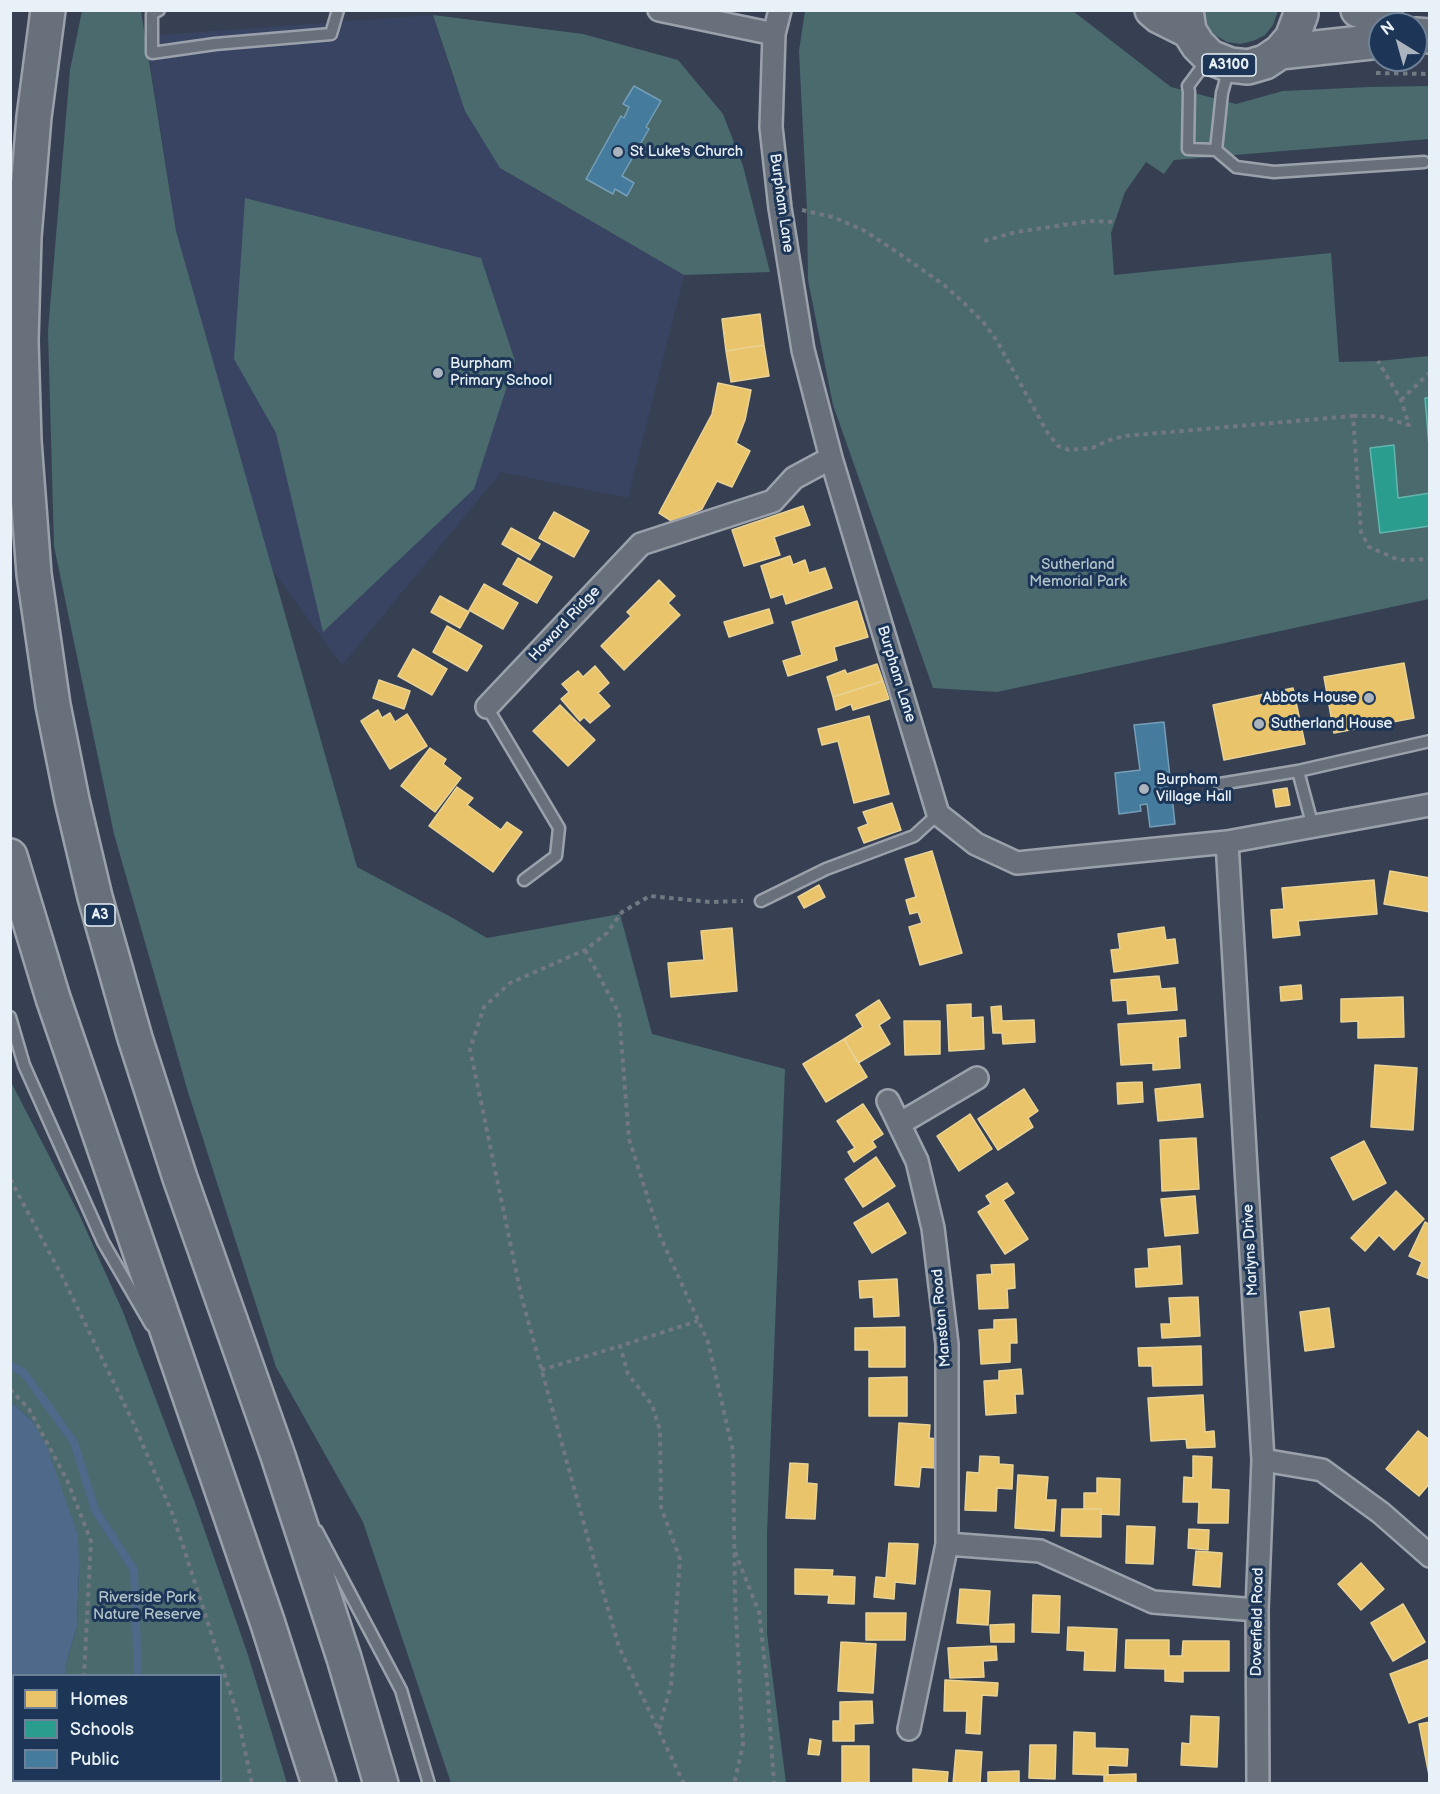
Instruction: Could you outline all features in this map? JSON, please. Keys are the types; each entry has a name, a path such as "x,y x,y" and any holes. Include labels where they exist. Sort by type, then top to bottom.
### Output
{"main road":[{"name":"A3","path":"48,10 33,129 24,237 21,341 24,441 34,574 53,705 95,897 135,1038 180,1178 278,1456 344,1658 381,1784"},
{"name":"A3100","path":"1152,10 1188,21 1198,45 1220,61 1248,67 1265,62 1280,52 1368,43"},
{"path":"1280,52 1292,39 1300,10"},
{"path":"10,856 52,998 267,1621 320,1784"}],"street":[{"path":"659,10 774,34"},
{"name":"Burpham Lane","path":"780,10 774,34 771,127 780,208 803,350 831,458 938,814"},
{"name":"Howard Ridge","path":"487,707 640,544 773,501 794,478 831,458"},
{"path":"938,814 976,844 1017,863 1227,842 1430,806"},
{"name":"Marlyns Drive","path":"1227,842 1263,1460"},
{"path":"899,1124 977,1078"},
{"name":"Manston Road","path":"888,1101 917,1161 933,1228 947,1344 947,1544 909,1729"},
{"path":"1263,1460 1322,1470 1381,1513 1430,1556"},
{"name":"Doverfield Road","path":"1258,1784 1257,1610 1263,1460"},
{"path":"947,1544 1040,1551 1154,1602 1257,1610"}],"lane":[{"path":"159,10 152,14 152,53 215,44 331,34 338,10"},
{"path":"1220,61 1188,86 1190,92 1188,149 1216,150 1236,167 1274,172 1424,162"},
{"path":"1216,150 1222,93 1220,61"},
{"name":"Howard Ridge","path":"487,707 559,828 556,856 524,880"},
{"path":"1220,784 1298,771 1430,741"},
{"path":"1298,771 1313,827"},
{"path":"761,901 826,869 914,836 938,814"},
{"path":"10,1017 24,1065 103,1242 187,1388"},
{"path":"278,1456 401,1690 429,1784"}],"path":[{"path":"780,208 807,210 833,217 862,230 944,285 984,323 997,341 1047,432 1058,446 1069,450 1092,448 1124,436 1353,416 1379,416 1409,425 1401,400 1378,361"},
{"path":"984,242 1016,232 1091,221 1117,222"},
{"path":"1401,400 1430,372"},
{"path":"1353,416 1361,532 1369,547 1399,560 1430,559"},
{"path":"684,1784 619,1647 520,1295 470,1049 484,1007 510,983 585,951 606,933 622,912 650,896 710,902 761,901"},
{"path":"585,951 619,1013 629,1139 660,1236 708,1342 733,1451 735,1597 743,1744 734,1784"},
{"path":"10,1179 62,1276 128,1412 173,1515 237,1713 252,1784"},
{"path":"541,1370 699,1321"},
{"path":"620,1346 628,1374 652,1405 660,1430 661,1507 680,1559 671,1685 659,1730"},
{"path":"10,1389 28,1409 67,1480 91,1541 84,1674"},
{"path":"734,1549 759,1612 774,1784"}],"shaded area":[{"name":"Burpham Primary School","path":"433,15 454,81 500,168 684,275 628,498 501,472 342,665 271,568 176,231 146,36"},
{"path":"11,1402 33,1422 47,1447 78,1535 79,1568 77,1626 65,1674 12,1674 12,1782 59,1783 11,1783"}],"green space":[{"path":"82,11 141,11 176,231 357,867 487,938 620,914 652,1034 785,1069 767,1533 767,1634 786,1783 451,1783 363,1522 276,1367 188,1092 114,834 54,546 48,331 70,70"},
{"name":"Sutherland Memorial Park","path":"805,11 1073,11 1171,87 1236,104 1283,91 1429,86 1429,139 1174,160 1164,174 1146,162 1125,192 1111,233 1114,275 1331,253 1339,362 1429,356 1429,398 1425,399 1429,446 1429,493 1398,498 1394,445 1370,448 1380,533 1429,526 1429,599 997,692 933,688 833,405 808,280 799,51"},
{"path":"1201,11 1278,11 1273,25 1265,35 1240,44 1227,42 1215,35 1206,25"},
{"path":"433,15 583,34 678,60 723,114 743,166 770,272 684,275 500,168 465,111"},
{"path":"245,198 481,258 515,361 474,489 323,632 276,433 234,359"},
{"name":"Riverside Park Nature Reserve","path":"11,1082 79,1214 123,1312 195,1503 248,1655 287,1783 59,1783 222,1782 222,1674 65,1674 77,1626 79,1568 33,1422 11,1402"}],"building: Homes":[{"path":"760,314 764,345 726,351 722,319"},
{"path":"764,345 769,376 731,382 726,351"},
{"path":"718,383 751,390 745,420 736,443 750,451 732,487 717,481 702,509 673,522 659,513 712,414"},
{"path":"803,506 810,525 774,537 780,555 744,566 732,530"},
{"path":"554,512 589,531 574,557 539,538"},
{"path":"511,528 540,544 530,560 502,544"},
{"path":"790,556 793,565 805,560 809,573 825,568 832,588 786,604 783,594 771,598 761,566"},
{"path":"518,558 552,577 537,603 503,584"},
{"path":"659,580 675,596 668,603 680,615 624,670 601,646 631,616 627,612"},
{"path":"484,584 518,603 503,629 469,610"},
{"path":"440,596 469,612 460,628 431,612"},
{"path":"857,601 868,637 834,647 837,660 788,676 783,661 802,655 792,622"},
{"path":"769,609 773,623 729,637 724,622"},
{"path":"447,626 482,646 467,671 433,652"},
{"path":"413,649 447,669 432,695 398,676"},
{"name":"Abbots House","path":"1404,663 1414,718 1334,733 1324,677"},
{"path":"877,664 883,681 833,697 827,677 845,670 847,674"},
{"path":"595,666 609,683 598,693 610,706 590,723 584,717 580,721 561,699 569,692 562,684 578,671 583,677"},
{"path":"379,680 410,691 404,709 373,698"},
{"path":"883,681 889,699 853,710 851,704 836,710 833,697"},
{"name":"Sutherland House","path":"1293,688 1305,744 1224,760 1213,705"},
{"path":"560,705 595,740 568,766 533,731"},
{"path":"378,710 382,718 390,713 395,722 407,714 427,746 390,769 361,721"},
{"path":"869,716 889,794 854,803 838,741 822,745 818,729"},
{"path":"430,748 446,759 443,764 461,778 435,812 401,786"},
{"path":"457,787 473,798 467,805 501,830 507,822 522,832 493,872 429,826"},
{"path":"1287,788 1290,805 1276,807 1273,790"},
{"path":"892,803 901,830 864,843 858,828 868,824 863,812"},
{"path":"932,851 962,953 920,965 909,927 922,923 918,912 910,914 906,900 916,897 905,859"},
{"path":"1390,871 1430,878 1430,912 1384,904"},
{"path":"1374,880 1377,914 1298,921 1300,935 1273,938 1271,910 1284,909 1282,888"},
{"path":"819,885 825,897 804,908 798,897"},
{"path":"1164,927 1166,940 1175,939 1178,963 1114,972 1111,950 1120,949 1118,934"},
{"path":"732,928 737,991 671,997 668,963 704,960 701,931"},
{"path":"1159,976 1161,989 1175,988 1177,1010 1128,1014 1127,1000 1113,1001 1111,980"},
{"path":"1301,985 1302,999 1281,1001 1280,987"},
{"path":"1403,997 1404,1037 1358,1038 1358,1021 1341,1022 1341,999"},
{"path":"879,1000 890,1018 879,1025 890,1044 858,1063 844,1039 863,1027 856,1015"},
{"path":"971,1004 971,1018 983,1017 984,1049 949,1051 947,1005"},
{"path":"1001,1006 1002,1021 1034,1020 1035,1042 1003,1044 1002,1033 993,1033 991,1007"},
{"path":"1185,1020 1186,1036 1178,1037 1180,1068 1153,1070 1153,1063 1121,1065 1118,1024"},
{"path":"904,1021 940,1021 940,1054 905,1055"},
{"path":"844,1039 867,1077 826,1102 803,1064"},
{"path":"1375,1065 1417,1068 1413,1130 1371,1127"},
{"path":"1142,1082 1143,1102 1118,1104 1117,1083"},
{"path":"1200,1084 1203,1117 1158,1121 1155,1089"},
{"path":"1024,1089 1038,1111 1028,1118 1033,1127 998,1150 978,1119"},
{"path":"863,1104 883,1134 872,1141 876,1147 854,1162 848,1152 855,1148 837,1121"},
{"path":"970,1114 992,1149 959,1171 937,1136"},
{"path":"1196,1138 1199,1189 1162,1191 1160,1140"},
{"path":"1364,1141 1386,1183 1353,1200 1331,1158"},
{"path":"876,1157 895,1186 863,1207 845,1179"},
{"path":"1007,1183 1014,1193 1003,1200 1028,1239 1005,1254 978,1212 991,1204 986,1196"},
{"path":"1396,1191 1424,1219 1394,1250 1379,1235 1365,1251 1351,1238"},
{"path":"1195,1196 1198,1233 1165,1236 1161,1199"},
{"path":"888,1203 906,1233 872,1253 854,1223"},
{"path":"1425,1222 1430,1225 1430,1279 1417,1274 1422,1262 1409,1256"},
{"path":"1180,1246 1182,1284 1136,1287 1135,1269 1149,1268 1148,1249"},
{"path":"1014,1264 1015,1288 1007,1289 1008,1308 979,1309 977,1275 992,1274 991,1265"},
{"path":"897,1279 899,1316 874,1317 873,1297 860,1298 859,1281"},
{"path":"1198,1297 1200,1336 1162,1338 1161,1324 1171,1324 1169,1298"},
{"path":"1329,1308 1334,1347 1305,1351 1300,1312"},
{"path":"1016,1319 1017,1343 1010,1343 1010,1362 981,1364 979,1330 994,1329 994,1320"},
{"path":"905,1327 905,1367 869,1367 869,1350 855,1350 855,1328"},
{"path":"1201,1346 1202,1385 1153,1386 1152,1366 1139,1366 1138,1348"},
{"path":"1021,1369 1023,1394 1015,1394 1016,1413 986,1415 984,1381 999,1380 999,1371"},
{"path":"907,1377 907,1416 869,1416 869,1378"},
{"path":"1203,1395 1205,1432 1214,1431 1215,1447 1187,1448 1186,1439 1151,1441 1148,1398"},
{"path":"899,1423 930,1425 929,1438 937,1439 935,1468 921,1467 919,1487 895,1485"},
{"path":"1418,1431 1430,1440 1430,1483 1419,1496 1386,1469"},
{"path":"980,1456 999,1457 999,1464 1013,1465 1012,1489 997,1488 996,1511 965,1510 967,1472 979,1473"},
{"path":"1193,1456 1212,1457 1211,1489 1229,1490 1228,1523 1198,1523 1199,1502 1183,1502 1184,1477 1193,1478"},
{"path":"790,1463 808,1464 807,1483 817,1484 815,1519 786,1518"},
{"path":"1018,1475 1048,1477 1046,1500 1056,1500 1054,1531 1015,1528"},
{"path":"1097,1478 1120,1479 1119,1515 1101,1514 1101,1509 1084,1509 1084,1493 1097,1493"},
{"path":"1062,1509 1101,1509 1101,1537 1061,1536"},
{"path":"1127,1526 1155,1527 1153,1564 1126,1563"},
{"path":"1189,1529 1209,1530 1208,1550 1188,1548"},
{"path":"889,1543 918,1544 915,1584 895,1582 894,1599 874,1597 876,1577 886,1578"},
{"path":"1196,1551 1222,1553 1220,1587 1193,1585"},
{"path":"1361,1563 1384,1589 1361,1610 1338,1584"},
{"path":"795,1569 833,1570 832,1576 855,1577 854,1604 828,1603 829,1595 795,1594"},
{"path":"960,1589 990,1591 988,1625 957,1623"},
{"path":"1033,1595 1060,1596 1059,1633 1032,1632"},
{"path":"1403,1604 1425,1642 1393,1661 1371,1623"},
{"path":"866,1613 906,1613 905,1640 866,1640"},
{"path":"1014,1624 1014,1642 991,1642 990,1625"},
{"path":"1068,1627 1117,1629 1115,1671 1084,1670 1085,1651 1067,1650"},
{"path":"1126,1640 1169,1640 1169,1656 1182,1656 1183,1641 1229,1641 1229,1671 1183,1671 1183,1682 1165,1681 1165,1669 1125,1668"},
{"path":"841,1642 876,1644 873,1693 838,1691"},
{"path":"996,1646 997,1660 983,1661 984,1677 950,1678 948,1648"},
{"path":"1430,1659 1430,1715 1409,1723 1390,1674"},
{"path":"945,1680 998,1683 997,1696 982,1695 980,1734 966,1733 967,1711 944,1711"},
{"path":"872,1701 873,1723 854,1724 854,1741 833,1741 833,1721 840,1721 840,1702"},
{"path":"1191,1716 1219,1717 1217,1767 1181,1765 1182,1743 1190,1744"},
{"path":"1430,1722 1430,1775 1429,1775 1419,1724"},
{"path":"1074,1732 1095,1733 1095,1748 1128,1749 1127,1766 1108,1765 1108,1775 1073,1774"},
{"path":"810,1739 821,1741 819,1755 808,1754"},
{"path":"1030,1745 1056,1745 1055,1779 1029,1778"},
{"path":"842,1746 869,1746 869,1782 842,1783"},
{"path":"956,1750 982,1752 980,1784 953,1784"},
{"path":"913,1769 948,1772 947,1784 913,1784"},
{"path":"1019,1771 1019,1784 988,1784 988,1772"},
{"path":"1136,1774 1136,1784 1104,1784 1104,1775"}],"building: Schools":[{"path":"1425,398 1430,398 1430,446 1429,446"},
{"path":"1394,445 1398,498 1430,493 1430,526 1380,533 1370,448"}],"building: Public":[{"name":"St Luke's Church","path":"634,86 661,101 646,127 649,129 622,176 634,183 627,196 615,189 613,194 586,179 621,116 624,118 629,107 623,104"},
{"name":"Burpham Village Hall","path":"1164,722 1175,824 1150,827 1147,804 1140,805 1141,811 1119,814 1115,773 1140,770 1134,725"}],"waterway":[{"path":"10,1365 24,1373 74,1442 95,1510 134,1570 138,1674"}],"place":[{"name":"St Luke's Church","path":"618,152"},
{"name":"Burpham Primary School","path":"438,373"},
{"name":"Abbots House","path":"1369,698"},
{"name":"Sutherland House","path":"1259,724"},
{"name":"Burpham Village Hall","path":"1144,789"}]}
